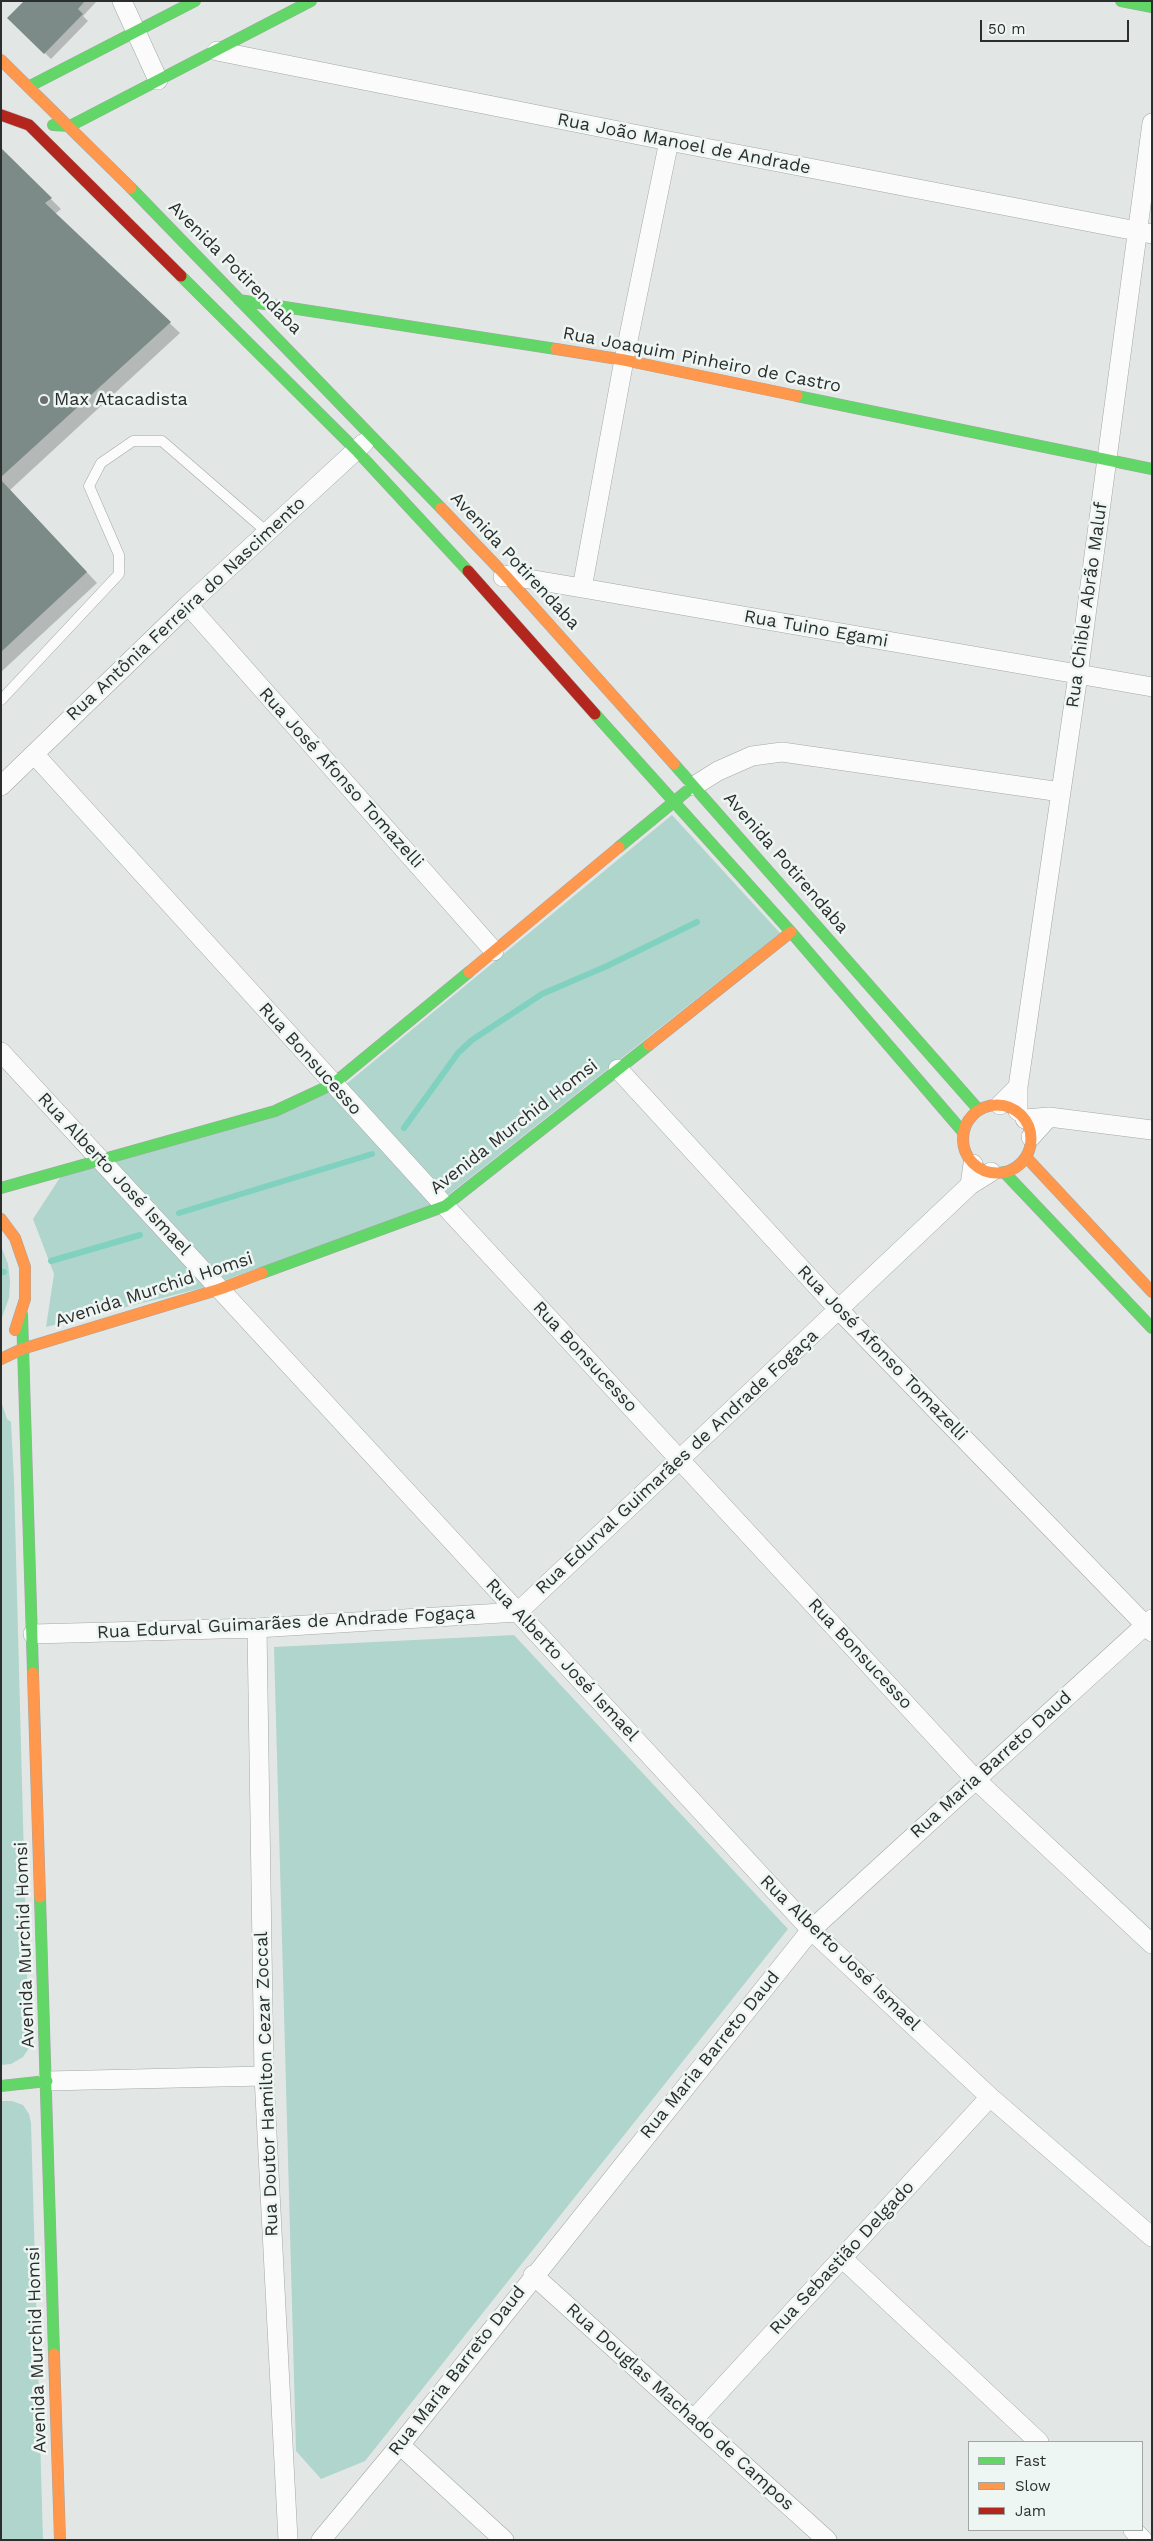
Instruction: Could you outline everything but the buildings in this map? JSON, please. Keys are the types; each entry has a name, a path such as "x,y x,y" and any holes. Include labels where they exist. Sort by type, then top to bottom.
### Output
{"main road":[{"path":"30,86 195,1"},
{"path":"1,115 29,124 70,126 311,1"},
{"path":"1121,1 1152,7"},
{"name":"Avenida Potirendaba","path":"1,60 30,86 243,301 373,434 506,575 978,1110"},
{"path":"29,124 356,450 487,592 673,803 791,932 963,1132"},
{"name":"Rua Joaquim Pinheiro de Castro","path":"201,294 624,360 1152,469"},
{"path":"1,1188 275,1110 333,1084 694,786"},
{"name":"Avenida Murchid Homsi","path":"1,1359 22,1349 220,1290 445,1206 791,932"},
{"path":"997,1172 1012,1169 1026,1157 1031,1137 1021,1115 1000,1105 985,1106 968,1120 963,1132 964,1150 973,1164 997,1172 1152,1328"},
{"path":"1026,1157 1152,1292"},
{"path":"1,1219 15,1238 25,1267 25,1298 22,1314 16,1328 1,1350"},
{"name":"Avenida Murchid Homsi","path":"22,1314 60,2540"},
{"path":"1,2086 47,2081"}],"street":[{"path":"122,1 158,80"},
{"name":"Rua João Manoel de Andrade","path":"217,50 669,141 1145,232"},
{"name":"Rua Chible Abrão Maluf","path":"1021,1115 1018,1086 1107,461 1145,232 1152,122"},
{"path":"582,588 624,360 669,141"},
{"name":"Rua Antônia Ferreira do Nascimento","path":"1,786 188,605 373,434"},
{"path":"487,592 506,575"},
{"name":"Rua Tuino Egami","path":"506,575 1152,687"},
{"name":"Rua José Afonso Tomazelli","path":"188,605 494,951"},
{"path":"694,786 718,770 752,756 782,752 1061,792"},
{"name":"Rua Bonsucesso","path":"34,754 445,1206 975,1779 1152,1944"},
{"name":"Rua Alberto José Ismael","path":"1,1052 102,1159 220,1290 811,1930 990,2097 1152,2236"},
{"name":"Rua José Afonso Tomazelli","path":"618,1069 839,1310 1149,1626"},
{"path":"1000,1105 1018,1086"},
{"path":"1021,1115 1152,1130"},
{"path":"1031,1137 1049,1117"},
{"path":"970,1184 973,1164"},
{"name":"Rua Edurval Guimarães de Andrade Fogaça","path":"33,1634 257,1628 518,1612 970,1184 997,1172"},
{"name":"Rua Maria Barreto Daud","path":"321,2540 400,2445 533,2275 811,1930 975,1779 1149,1626"},
{"name":"Rua Doutor Hamilton Cezar Zoccal","path":"257,1628 264,2076 288,2540"},
{"path":"47,2081 264,2076"},
{"name":"Rua Sebastião Delgado","path":"694,2418 990,2097"},
{"path":"842,2258 1038,2441"},
{"name":"Rua Douglas Machado de Campos","path":"533,2275 694,2418 827,2540"},
{"path":"400,2445 504,2540"},
{"path":"1134,2531 1143,2540"}],"lane":[{"path":"1,700 119,574 119,555 89,486 101,463 133,441 162,441 267,532"}],"green space":[{"path":"672,815 780,933 447,1196 345,1085"},
{"path":"331,1092 433,1205 223,1281 112,1160"},
{"path":"94,1164 206,1287 46,1327 54,1274 33,1219 63,1173"},
{"path":"1,1246 8,1264 10,1281 9,1298 1,1320"},
{"path":"1,1401 7,1419 11,1422 14,1481 29,2048 23,2057 11,2064 1,2065"},
{"path":"514,1635 788,1929 365,2461 321,2479 296,2451 274,1647"},
{"path":"1,2101 12,2101 23,2105 29,2114 31,2123 43,2540 1,2540"}],"waterway":[{"path":"404,1128 458,1053 472,1040 542,994 607,966 697,922"},
{"path":"179,1213 372,1154"},
{"path":"51,1261 140,1235"}],"traffic: fast":[{"path":"30,86 195,1"},
{"path":"53,125 70,126 311,1"},
{"path":"1121,1 1152,7"},
{"path":"131,188 441,508"},
{"path":"181,276 356,450 468,571"},
{"path":"239,300 556,349"},
{"path":"797,396 1152,469"},
{"path":"595,714 791,932 963,1132"},
{"path":"674,764 978,1109"},
{"path":"619,847 687,791"},
{"path":"1,1188 275,1111 333,1084 469,972"},
{"path":"262,1273 445,1206 649,1045"},
{"path":"1004,1172 1152,1328"},
{"path":"22,1314 33,1673"},
{"path":"40,1897 54,2354"},
{"path":"1,2086 47,2081"}],"traffic: slow":[{"path":"1,60 131,188"},
{"path":"556,349 624,360 797,396"},
{"path":"441,508 505,575 674,764"},
{"path":"469,972 619,847"},
{"path":"649,1045 791,932"},
{"path":"997,1105 1010,1108 1021,1115 1028,1126 1031,1139 1028,1152 1021,1163 1010,1170 997,1173 984,1170 973,1163 966,1152 963,1139 966,1126 973,1115 984,1108 997,1105"},
{"path":"1026,1157 1152,1292"},
{"path":"1,1219 15,1238 25,1267 25,1299 15,1330"},
{"path":"1,1359 22,1349 220,1289 262,1273"},
{"path":"33,1673 40,1897"},
{"path":"54,2354 60,2540"}],"traffic: jam":[{"path":"1,115 29,125 181,276"},
{"path":"468,571 595,714"}],"place":[{"name":"Max Atacadista","path":"44,400"}]}
